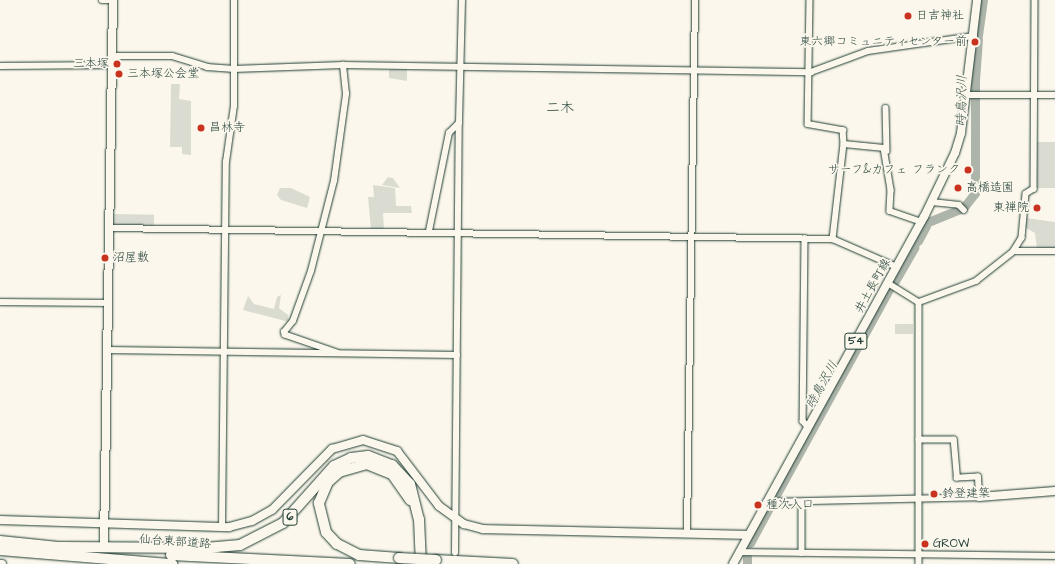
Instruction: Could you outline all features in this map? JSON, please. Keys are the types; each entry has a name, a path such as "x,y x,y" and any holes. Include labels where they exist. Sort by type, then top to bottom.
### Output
{"highway":[{"name":"6","path":"61,547 192,549 240,545 283,523 334,466 351,458 368,456 392,465 410,484 419,519 421,564"},
{"path":"415,564 412,510 398,480 374,465 359,464 339,472 321,494 320,510 326,532 337,544 359,555 399,558 436,560 513,564"},
{"name":"仙台東部道路","path":"0,541 61,547 350,564"},
{"name":"仙台東部道路","path":"0,550 172,564"}],"street":[{"path":"102,0 113,0 104,542"},
{"path":"222,527 226,162 233,130 234,0"},
{"path":"455,553 456,355 462,0"},
{"path":"687,532 695,0"},
{"path":"810,0 811,72 808,124 843,130 844,144 833,239"},
{"name":"井土長町線","path":"733,564 922,222 955,154 972,95 974,36 978,0"},
{"path":"919,302 976,281 1014,251 1022,238 1026,194 1034,189 1035,0"},
{"path":"112,56 172,56 207,67 234,69 343,65 811,72 868,51 974,36"},
{"path":"0,66 112,65"},
{"path":"337,353 285,336 284,332 293,321 301,299 334,181 344,109 343,65"},
{"path":"972,95 1055,95"},
{"path":"886,108 886,152 890,211 922,222"},
{"path":"429,231 449,133 459,123"},
{"path":"844,144 884,148 886,152"},
{"path":"932,202 959,205 964,210"},
{"path":"110,228 429,231 833,239 897,267"},
{"path":"805,238 803,421 808,427"},
{"path":"1014,251 1055,251"},
{"path":"888,283 919,302"},
{"path":"0,302 108,303"},
{"path":"919,302 919,564"},
{"path":"108,350 456,355"},
{"path":"0,520 105,526 222,527 252,521 272,510 321,457 344,444 363,440 397,451 438,506 455,520 483,529 687,532 748,535"},
{"path":"918,440 954,440 957,478 978,477 978,498"},
{"path":"766,502 918,501 978,498 1055,491"},
{"path":"802,502 802,553"},
{"path":"739,552 1055,556"}],"shaded area":[{"path":"389,69 407,69 407,81 389,78"},
{"path":"171,84 180,84 179,99 191,101 191,155 182,154 182,147 170,147"},
{"path":"1037,142 1055,142 1055,188 1037,188"},
{"path":"388,177 393,178 400,188 382,185"},
{"path":"373,185 395,188 396,206 411,206 412,213 383,213 384,230 371,230 368,197 374,197"},
{"path":"280,188 291,188 310,197 307,208 281,200 277,195"},
{"path":"113,214 154,215 154,226 113,225"},
{"path":"1026,218 1055,222 1055,249 1037,249 1035,233 1023,226"},
{"path":"281,295 279,308 288,315 289,322 243,310 248,296 254,304 274,309 277,297"},
{"path":"895,324 913,324 913,334 895,334"}],"waterway":[{"name":"時鳥沢川","path":"978,35 983,0"},
{"name":"時鳥沢川","path":"964,207 975,193 975,80 978,39"},
{"name":"時鳥沢川","path":"928,222 960,209"},
{"name":"時鳥沢川","path":"918,241 926,226"},
{"name":"時鳥沢川","path":"895,281 915,247"},
{"name":"時鳥沢川","path":"776,495 890,288"},
{"name":"時鳥沢川","path":"750,543 770,506"},
{"name":"時鳥沢川","path":"747,557 747,564"}],"place":[{"name":"日吉神社","path":"908,16"},
{"name":"東六郷コミュニティセンター前","path":"975,42"},
{"name":"三本塚","path":"117,64"},
{"name":"三本塚公会堂","path":"119,74"},
{"name":"昌林寺","path":"201,128"},
{"name":"サーフ&カフェ フランク","path":"968,170"},
{"name":"高橋造園","path":"958,188"},
{"name":"東禅院","path":"1037,208"},
{"name":"沼屋敷","path":"105,258"},
{"name":"鈴登建築","path":"934,494"},
{"name":"種次入口","path":"758,505"},
{"name":"GROW","path":"925,544"}],"district":[{"name":"二木","path":"560,108"}]}
